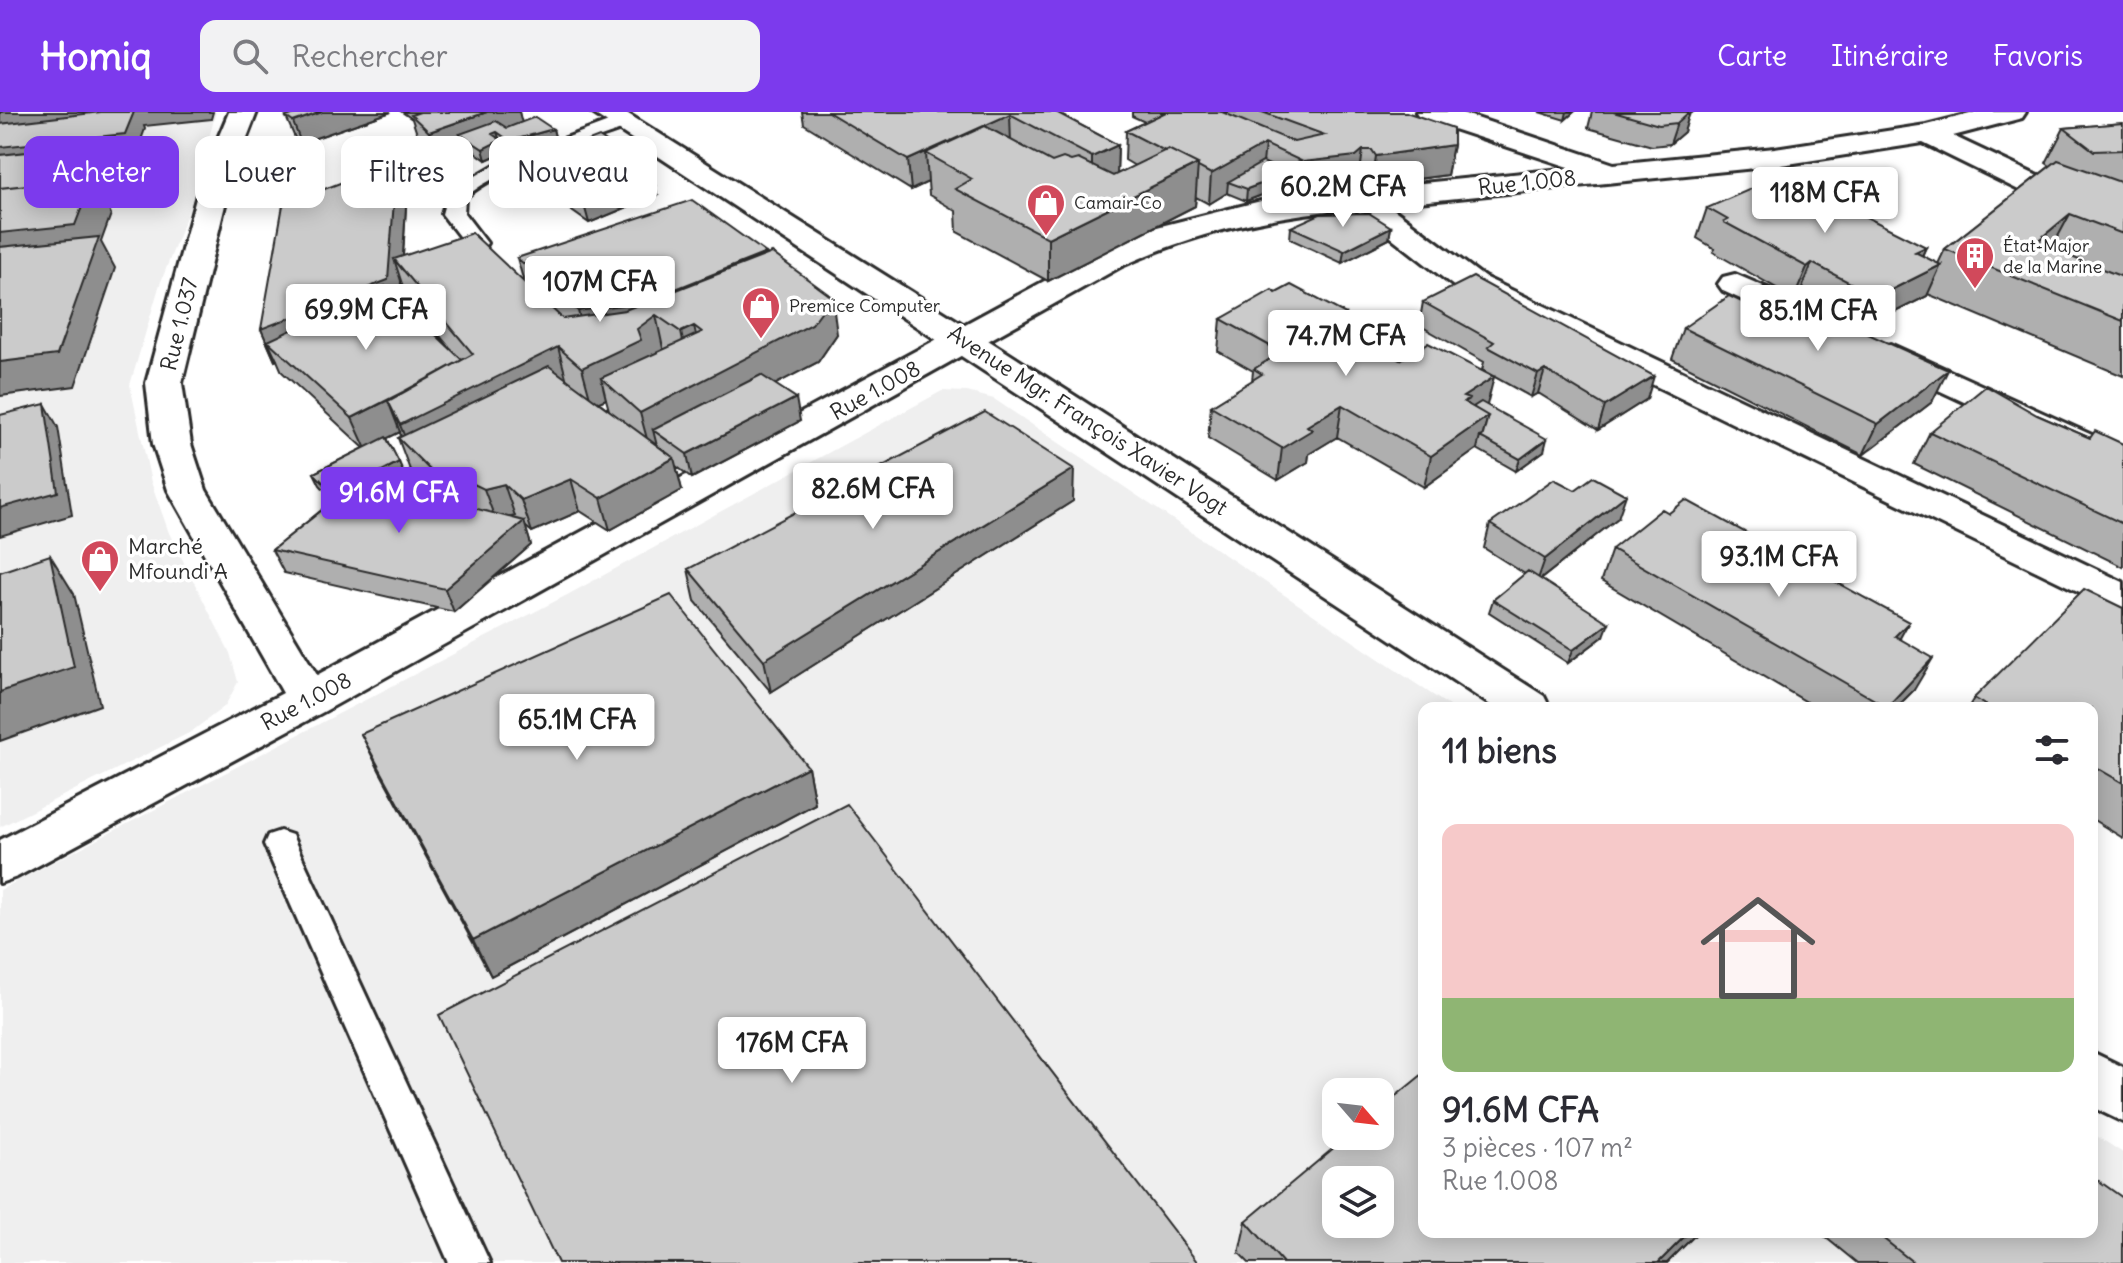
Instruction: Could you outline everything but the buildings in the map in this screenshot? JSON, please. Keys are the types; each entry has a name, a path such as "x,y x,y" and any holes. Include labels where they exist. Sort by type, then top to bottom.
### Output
{"street":[{"name":"Rue 1.037","path":"243,112 217,176 164,383 172,444 187,490 309,699"},
{"path":"1430,112 1617,173"},
{"name":"Rue 1.008","path":"0,863 309,699 1110,259 1168,234 1273,207 1775,157 1927,134 2012,112"},
{"name":"Avenue Mgr. François Xavier Vogt","path":"613,117 965,340 1519,702"},
{"path":"1927,134 2036,190 2091,207 2123,210"},
{"path":"1360,198 1472,284 2123,599"},
{"path":"1735,284 2123,464"},
{"path":"2098,1081 2123,1097"}],"lane":[{"path":"476,243 453,214 455,196 462,189 613,117"},
{"path":"280,844 470,1263"}],"shaded area":[{"name":"Marché Mfoundi A","path":"0,112 216,112 209,136 195,136 195,189 159,287 130,385 151,482 169,533 230,653 238,682 225,706 191,732 0,827"},
{"path":"942,391 967,392 994,399 1443,702 1418,702 1418,1238 2098,1238 2098,1137 2123,1153 2123,1263 0,1263 0,890 569,594"}],"place":[{"name":"Camair-Co","path":"1046,237"},
{"name":"État-Major de la Marine","path":"1975,290"},
{"name":"Premice Computer","path":"761,340"},
{"name":"Marché Mfoundi A","path":"100,593"}]}
